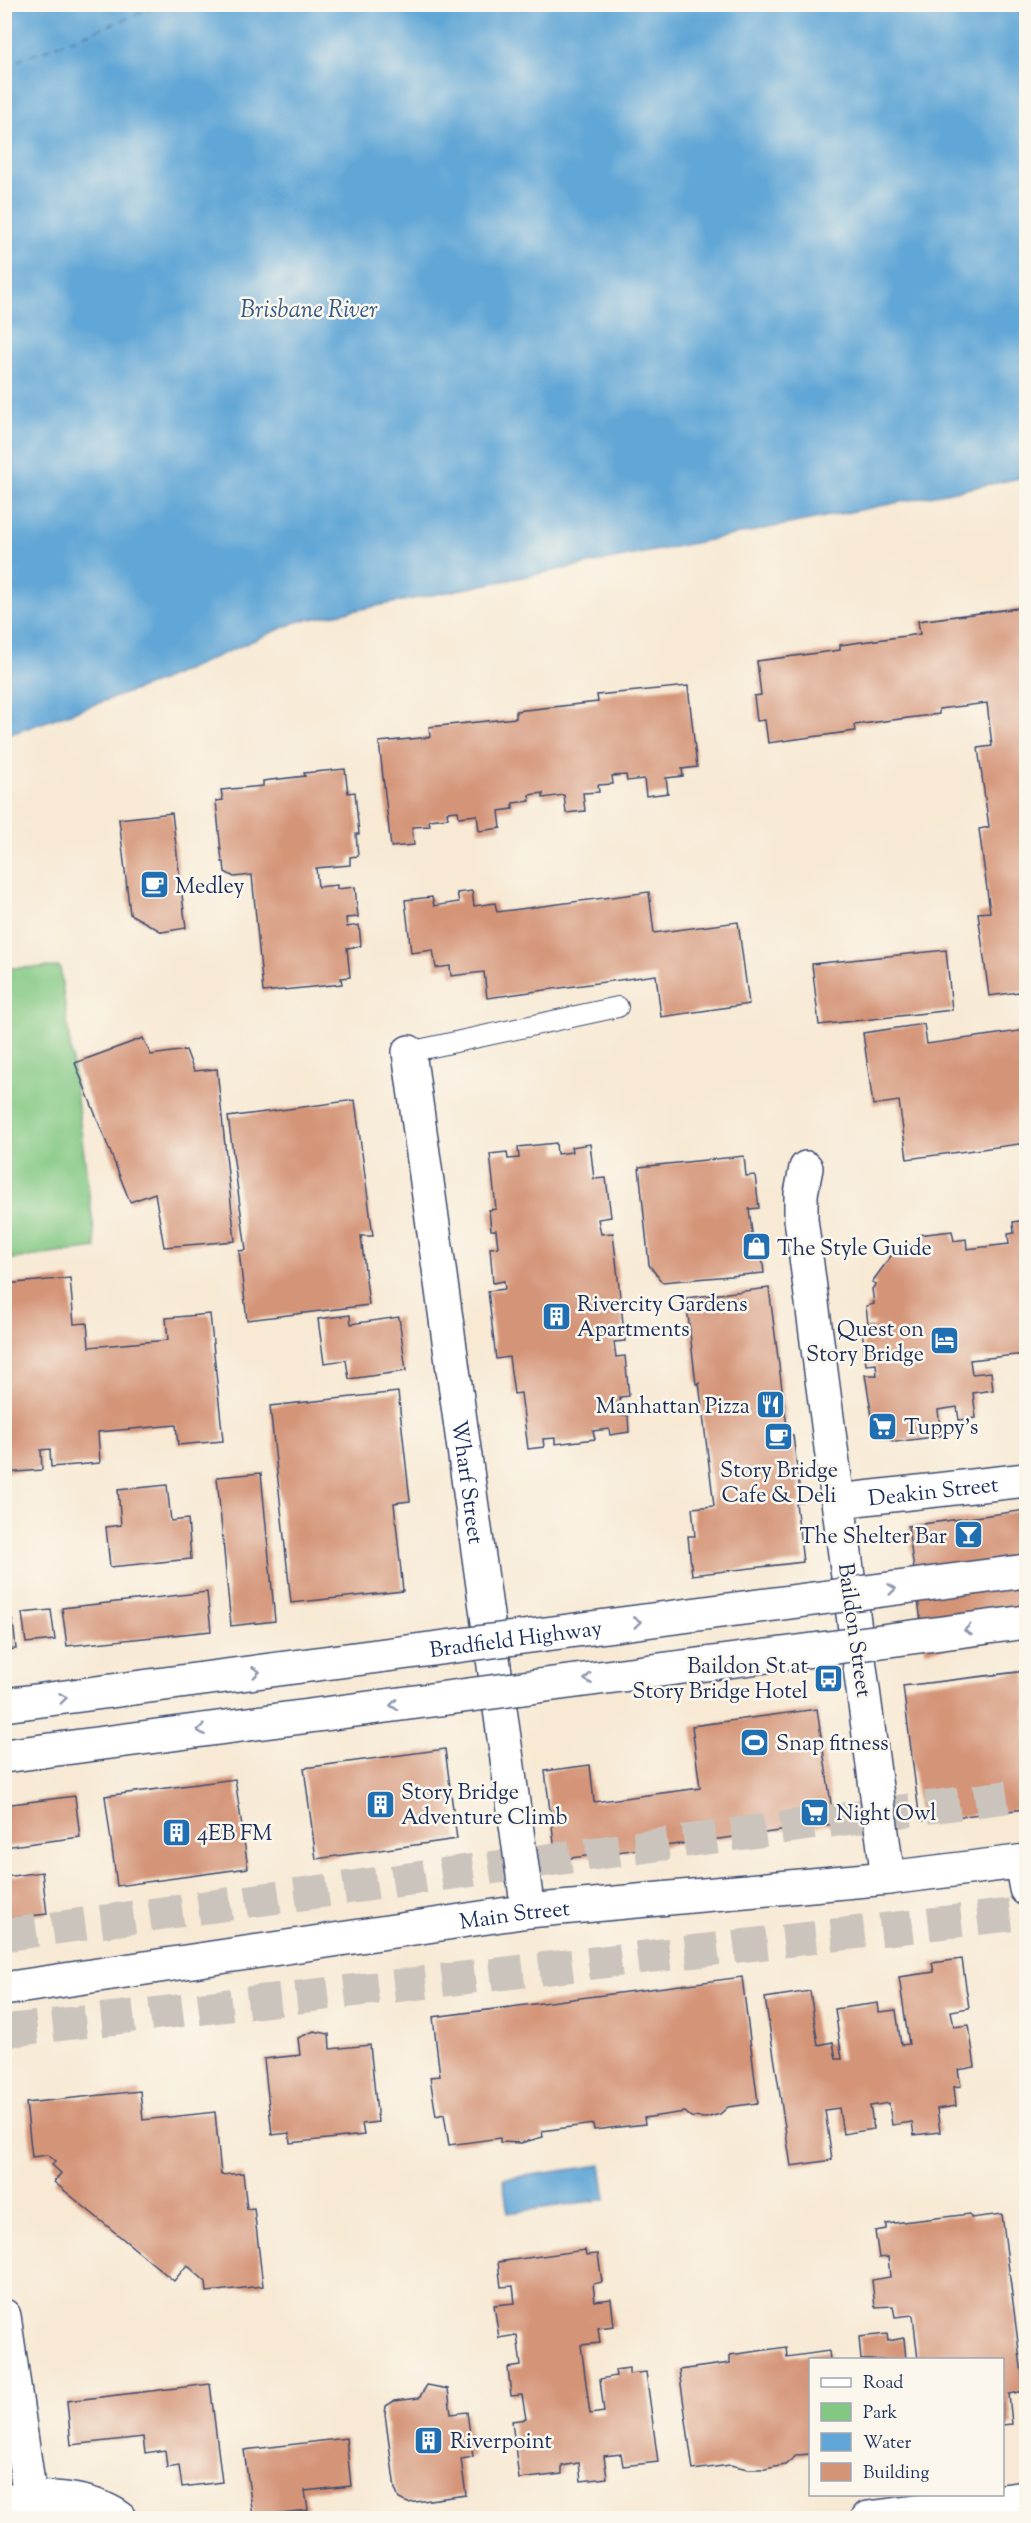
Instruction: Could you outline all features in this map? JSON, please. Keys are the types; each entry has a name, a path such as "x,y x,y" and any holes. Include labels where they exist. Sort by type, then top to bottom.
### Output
{"main road":[{"name":"Wharf Street","path":"409,1052 528,1911"},
{"name":"Baildon Street","path":"806,1168 801,1194 801,1219 888,1878"},
{"name":"Deakin Street","path":"838,1501 1026,1480"},
{"name":"Bradfield Highway","path":"4,1706 1026,1571"},
{"path":"4,1756 1026,1622"},
{"name":"Main Street","path":"4,1989 528,1911 888,1878 1025,1871"},
{"path":"4,2316 17,2499 88,2503 120,2518"},
{"path":"868,2518 1026,2498"}],"lane":[{"path":"409,1052 618,1007"}],"green space":[{"path":"60,967 96,1248 5,1260 5,968"}],"water":[{"name":"Brisbane River","path":"4,5 1026,5 1026,477 296,622 158,682 5,736"},
{"path":"601,2165 606,2199 508,2213 503,2179"}],"building":[{"path":"1026,607 1026,991 989,996 978,913 990,912 979,829 989,827 978,748 992,746 987,703 939,709 939,714 854,725 855,731 768,743 765,720 757,721 754,696 761,695 757,661 840,650 840,645 920,634 918,621"},
{"path":"688,686 697,767 682,769 683,776 666,778 668,793 646,796 644,779 627,781 626,775 612,776 613,784 598,785 599,792 583,793 585,811 566,813 564,795 543,798 543,793 529,795 530,801 513,803 513,809 499,811 501,828 479,831 477,815 459,817 458,811 447,812 448,818 429,820 430,826 412,827 414,845 391,847 379,742 430,737 429,727 516,718 516,711 598,702 597,695"},
{"path":"345,769 348,793 355,792 359,834 356,834 358,856 350,857 350,865 316,868 318,887 337,885 337,889 355,887 358,917 346,918 347,927 359,925 361,946 347,948 350,977 341,978 342,984 263,992 252,875 234,877 225,872 216,801 223,800 221,790 263,786 263,781 305,776 304,773"},
{"name":"Medley","path":"172,813 186,928 162,932 130,914 119,819"},
{"path":"472,891 474,906 495,903 497,912 649,892 654,933 738,922 749,1004 661,1017 656,975 487,998 484,972 451,976 450,966 436,968 433,950 411,953 405,900 432,897 434,906 459,902 457,893"},
{"path":"946,950 952,1010 819,1025 812,964"},
{"path":"924,1024 927,1044 1026,1030 1026,1143 907,1159 899,1101 873,1105 863,1033"},
{"path":"143,1038 151,1055 186,1050 194,1071 217,1069 235,1241 164,1247 155,1193 130,1202 75,1063"},
{"path":"355,1100 373,1236 361,1236 369,1305 247,1320 239,1251 246,1250 228,1117"},
{"name":"Rivercity Gardens Apartments","path":"556,1143 557,1154 572,1152 571,1147 590,1144 594,1179 606,1178 611,1217 598,1219 601,1234 613,1233 625,1341 614,1342 616,1357 625,1356 629,1396 620,1397 621,1416 628,1415 629,1432 610,1435 609,1429 593,1431 595,1439 555,1444 555,1438 543,1439 544,1447 528,1449 521,1393 514,1394 509,1357 496,1359 488,1291 505,1289 504,1281 493,1283 490,1248 498,1247 496,1230 491,1230 489,1210 496,1209 490,1154 507,1152 508,1159 519,1158 518,1147"},
{"path":"744,1156 746,1176 755,1175 759,1208 749,1209 753,1240 760,1240 764,1273 662,1282 649,1265 639,1167"},
{"name":"Quest on Story Bridge","path":"1026,1220 1026,1354 970,1360 972,1374 991,1372 993,1390 973,1393 976,1418 959,1420 957,1407 938,1410 941,1436 895,1442 878,1434 872,1416 865,1375 877,1375 876,1364 866,1365 862,1329 874,1327 874,1323 868,1324 866,1306 874,1304 872,1289 876,1284 872,1282 894,1252 898,1256 905,1246 920,1244 918,1235 952,1231 954,1241 966,1239 967,1249 1009,1244 1008,1234 1014,1233 1013,1222"},
{"path":"70,1278 74,1324 87,1323 89,1347 168,1340 166,1318 210,1314 223,1441 178,1445 176,1425 98,1432 100,1463 51,1467 50,1449 41,1450 42,1470 4,1473 4,1284"},
{"path":"769,1288 788,1435 793,1435 801,1502 796,1503 803,1562 692,1575 688,1536 695,1536 692,1508 714,1506 686,1298"},
{"path":"350,1315 351,1324 399,1317 406,1371 349,1379 346,1360 324,1363 318,1319"},
{"path":"398,1392 410,1501 394,1503 403,1591 291,1603 270,1406"},
{"path":"261,1473 275,1621 231,1626 217,1477"},
{"path":"167,1485 171,1521 188,1519 191,1559 110,1567 106,1527 121,1525 118,1490"},
{"path":"1026,1510 1026,1637 925,1651 908,1526"},
{"path":"207,1592 211,1631 67,1646 62,1608"},
{"path":"51,1610 55,1640 26,1643 22,1613"},
{"path":"13,1621 16,1649 4,1650 4,1622"},
{"path":"1026,1671 1026,1809 920,1821 903,1686"},
{"path":"817,1709 834,1824 563,1859 555,1850 545,1771 590,1765 594,1802 700,1788 692,1726"},
{"name":"Story Bridge Adventure Climb","path":"445,1749 457,1839 316,1859 304,1768"},
{"name":"4EB FM","path":"235,1779 248,1868 117,1886 105,1796"},
{"path":"75,1796 80,1837 4,1847 4,1805"},
{"path":"42,1872 47,1914 5,1919 5,1877"},
{"path":"962,1959 969,2008 951,2011 954,2027 969,2025 975,2067 958,2070 961,2086 954,2087 956,2106 937,2109 940,2132 914,2135 912,2122 892,2125 889,2103 870,2106 874,2129 843,2134 839,2108 825,2110 832,2160 791,2166 765,1998 810,1991 818,2045 833,2042 836,2059 842,2059 835,2009 878,2003 879,2012 896,2010 901,2045 909,2044 899,1977 934,1972 932,1963"},
{"path":"742,1977 758,2103 728,2107 720,2114 706,2118 691,2117 685,2112 644,2118 645,2124 594,2130 593,2124 542,2131 543,2137 521,2143 500,2142 500,2138 449,2145 444,2114 436,2116 430,2077 440,2076 433,2017"},
{"path":"314,2031 329,2034 330,2049 370,2045 378,2122 362,2124 364,2135 290,2143 289,2133 272,2135 264,2059 300,2055 298,2038"},
{"path":"140,2091 143,2120 215,2112 221,2175 243,2173 247,2209 254,2208 263,2286 207,2292 206,2282 187,2265 174,2281 54,2182 61,2173 52,2165 55,2161 48,2155 32,2157 26,2103"},
{"path":"970,2214 971,2218 1002,2214 1024,2391 1009,2394 1012,2424 1004,2425 1004,2358 918,2358 913,2315 895,2317 893,2306 875,2307 872,2280 890,2277 888,2257 879,2258 875,2231 886,2229 886,2224"},
{"path":"585,2250 586,2255 598,2254 602,2282 593,2284 595,2301 611,2299 614,2326 598,2328 600,2343 581,2345 590,2414 604,2412 600,2379 616,2376 615,2370 629,2368 629,2374 646,2372 658,2462 623,2466 621,2454 604,2456 607,2478 581,2481 579,2463 562,2466 562,2474 519,2479 512,2421 526,2419 522,2395 511,2396 508,2368 521,2366 517,2335 499,2338 494,2305 515,2303 513,2286 501,2287 498,2262"},
{"path":"887,2334 888,2341 904,2338 906,2358 861,2358 859,2337"},
{"path":"786,2347 787,2357 829,2351 830,2358 809,2358 809,2454 797,2455 785,2465 765,2469 748,2469 730,2465 693,2470 679,2370 730,2363 730,2355"},
{"path":"210,2384 222,2482 182,2487 179,2466 167,2468 165,2450 145,2453 143,2437 71,2445 67,2401"},
{"name":"Riverpoint","path":"427,2385 448,2389 451,2414 467,2412 473,2457 461,2459 466,2495 408,2503 399,2499 395,2489 385,2414 386,2406 394,2401 419,2398"},
{"path":"346,2438 351,2486 305,2491 308,2510 253,2516 244,2450"}],"ferry route":[{"path":"4,66 164,4"}],"tunnel":[{"path":"4,1935 1026,1794"},
{"path":"4,2031 1026,1913"}],"place":[{"name":"Medley","path":"154,885"},
{"name":"The Style Guide","path":"756,1247"},
{"name":"Rivercity Gardens Apartments","path":"556,1316"},
{"name":"Quest on Story Bridge","path":"945,1341"},
{"name":"Manhattan Pizza","path":"771,1405"},
{"name":"Tuppy's","path":"883,1426"},
{"name":"Story Bridge Cafe & Deli","path":"779,1437"},
{"name":"The Shelter Bar","path":"968,1535"},
{"name":"Baildon St at Story Bridge Hotel","path":"829,1678"},
{"name":"Snap fitness","path":"755,1742"},
{"name":"Story Bridge Adventure Climb","path":"380,1804"},
{"name":"Night Owl","path":"815,1812"},
{"name":"4EB FM","path":"176,1832"},
{"name":"Riverpoint","path":"429,2440"}]}
